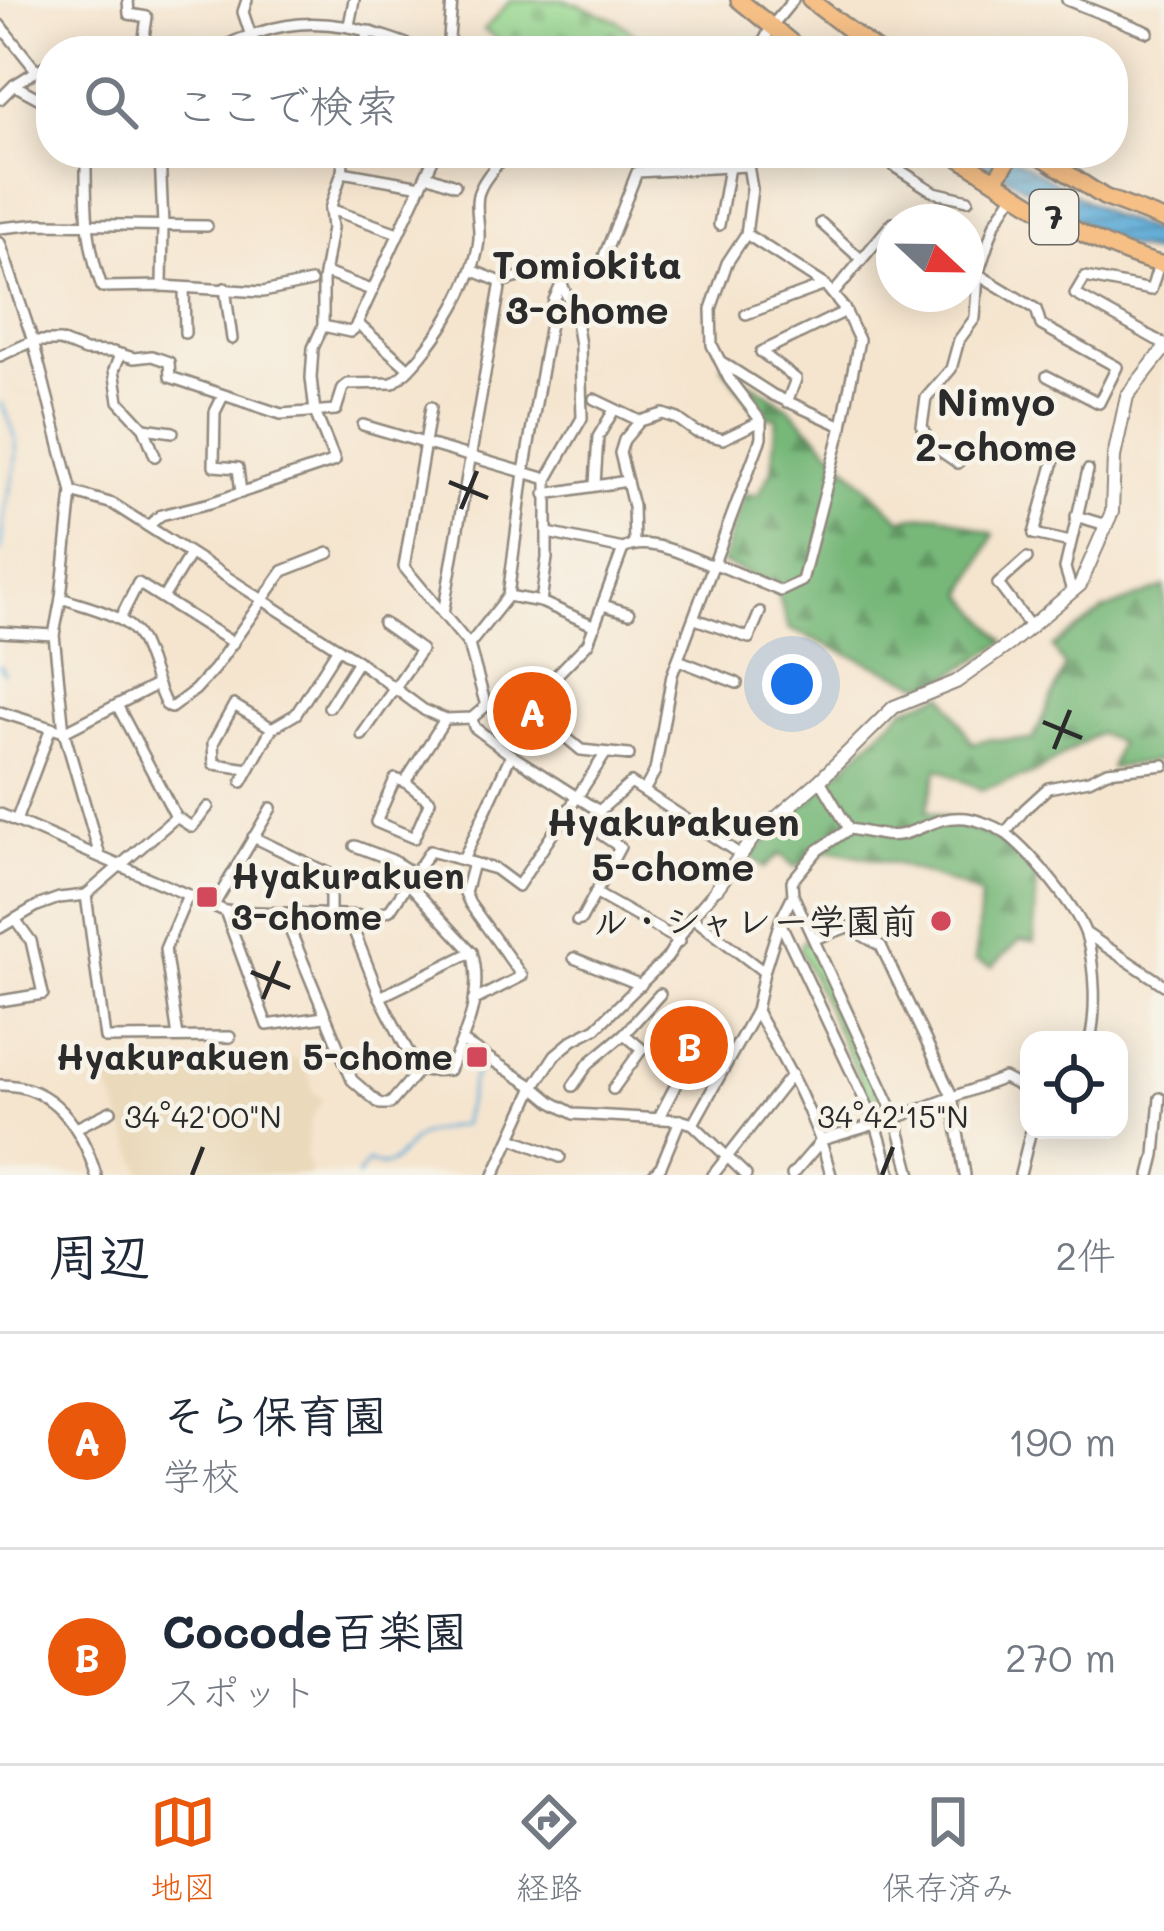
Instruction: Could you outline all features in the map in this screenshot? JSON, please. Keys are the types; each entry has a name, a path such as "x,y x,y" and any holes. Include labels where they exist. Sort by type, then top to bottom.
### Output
{"main road":[{"path":"739,0 788,36"},
{"path":"810,0 857,36"},
{"name":"7","path":"975,168 1078,233 1162,265"},
{"path":"995,180 1003,168"},
{"name":"7","path":"1059,168 1104,197 1164,220"}],"street":[{"path":"128,0 129,14 147,17 144,36"},
{"path":"247,0 243,12 251,36 302,22 349,25 383,36"},
{"path":"349,25 354,0"},
{"path":"449,36 452,0"},
{"path":"1070,1 1148,32"},
{"path":"767,36 792,2"},
{"path":"0,25 36,70 0,99"},
{"path":"367,36 369,31"},
{"path":"14,85 36,97"},
{"path":"86,168 86,225 102,287 263,292 311,282"},
{"path":"161,168 162,286"},
{"path":"148,526 161,515 335,461 315,412 311,378 314,348 323,326 330,209 342,168"},
{"path":"323,326 350,332 357,323 430,168"},
{"path":"0,356 33,341 60,341 85,351 152,356 169,362 170,377 281,414 336,410 348,384 393,383 444,322 474,271 479,238 476,198 495,168"},
{"path":"603,259 637,172 710,168"},
{"path":"718,225 728,168"},
{"path":"644,791 655,771 678,660 761,438 761,421 712,345 711,309 727,263 746,234 752,190 748,168"},
{"path":"898,168 934,192 968,200"},
{"path":"342,172 421,187"},
{"path":"427,175 455,184"},
{"path":"984,256 995,223 1015,192"},
{"path":"330,209 398,233"},
{"path":"0,228 40,224 206,226"},
{"path":"820,224 861,260"},
{"path":"548,533 628,546 653,545 781,591 802,581 860,340 829,289 746,234"},
{"path":"746,314 829,289 876,242"},
{"path":"0,243 33,341 72,492 54,635 64,731 100,856"},
{"path":"494,1175 534,1087 555,1055 596,1028 668,958 692,916 753,838 894,707 956,682 1080,585 1112,512 1114,457 1127,396 1164,347 1076,294 1085,277 1151,290 1162,265"},
{"path":"474,271 501,282 549,269 562,283 575,315 582,418 547,479 548,533 541,602"},
{"path":"326,273 371,290"},
{"path":"984,278 1036,309 1041,326 1117,368 1099,403 1047,376"},
{"path":"443,614 501,282"},
{"path":"470,645 508,596 524,472 554,300 562,283"},
{"path":"184,287 185,333"},
{"path":"225,288 232,339"},
{"path":"787,402 796,379 761,352 846,311"},
{"path":"958,463 929,443 922,426 926,398 951,369 959,340 975,312"},
{"path":"357,323 409,369"},
{"path":"120,355 114,370 119,401 144,428 155,456"},
{"path":"718,360 787,402 842,426"},
{"path":"223,396 215,412 214,466 238,468 241,493"},
{"path":"594,399 640,421"},
{"path":"430,406 404,567 470,645 486,706"},
{"path":"596,484 598,437 614,410"},
{"path":"72,492 113,504 358,661 424,710 445,719 472,718 486,706 539,693 588,644 628,546 633,506 620,453 640,421 663,414 679,418 696,432 723,439 761,421"},
{"path":"363,425 547,479"},
{"path":"144,428 173,432"},
{"path":"1054,461 1032,533 1070,542"},
{"path":"1072,591 1065,568 1088,470"},
{"path":"545,494 627,481"},
{"path":"1076,516 1106,525"},
{"path":"62,598 120,620 139,635 156,685 171,708 195,690 233,644 283,571 329,553"},
{"path":"163,598 190,554"},
{"path":"1028,558 998,584 1030,626"},
{"path":"120,620 138,583 233,644"},
{"path":"508,596 541,602 596,626"},
{"path":"603,605 628,613"},
{"path":"695,619 749,638 760,612"},
{"path":"362,735 421,650 383,623"},
{"path":"0,632 54,635"},
{"path":"242,782 272,728 296,715 338,649"},
{"path":"678,660 737,683"},
{"path":"329,707 358,661"},
{"path":"1,715 64,731 156,685"},
{"path":"117,705 176,817 192,827 208,808"},
{"path":"249,769 214,764 213,743 234,705 272,728"},
{"path":"472,718 474,727 511,755 599,811"},
{"path":"405,782 445,719"},
{"path":"16,821 51,728"},
{"path":"568,740 581,750 629,755"},
{"path":"0,814 225,911 373,916 390,910 430,851 495,869 518,886 606,753"},
{"path":"473,1001 522,976 465,892 468,861 511,755"},
{"path":"1005,833 1048,788 1107,772 1164,765"},
{"path":"394,778 405,782 430,801 414,838 376,823 394,778"},
{"path":"820,780 849,829"},
{"path":"599,811 631,783 741,855"},
{"path":"214,905 271,808"},
{"path":"578,921 620,847 602,835 599,811"},
{"path":"0,928 59,898 86,896 176,817"},
{"path":"911,1175 896,1118 793,895 792,880 818,850 849,829 900,836 941,818 971,818 1005,833 1031,856 1087,934 1093,979 1092,1031"},
{"path":"253,837 330,874 330,914"},
{"path":"283,913 352,1080 380,1104 390,1104 418,1071 449,1070 470,1026 476,963 472,952 392,860 355,846"},
{"path":"595,893 680,941"},
{"path":"178,1037 165,949 188,895"},
{"path":"693,1124 756,1011 780,921 793,895"},
{"path":"86,896 105,1038 230,1036"},
{"path":"225,911 267,1025 324,1017"},
{"path":"348,916 380,997 418,1071"},
{"path":"692,916 764,972"},
{"path":"0,1001 43,994 31,941 15,919"},
{"path":"780,921 876,1124 891,1175"},
{"path":"814,939 848,927 881,946 952,1096 965,1175"},
{"path":"1087,934 1164,985"},
{"path":"380,997 472,952"},
{"path":"574,958 641,985"},
{"path":"573,1086 589,1063 660,994"},
{"path":"756,1011 792,1074 822,1140 831,1175"},
{"path":"596,1028 611,1044"},
{"path":"614,1088 642,1049 624,1034"},
{"path":"462,1041 574,1114 693,1124 746,1175"},
{"path":"658,1119 683,1070"},
{"path":"712,1175 792,1074"},
{"path":"792,1175 822,1140 1004,1078 1020,1086"},
{"path":"0,1084 35,1090 63,1111 87,1147 96,1175"},
{"path":"1150,1175 1160,1156 1160,1098"},
{"path":"76,1129 111,1111"},
{"path":"653,1175 680,1120"},
{"path":"512,1138 560,1157"},
{"path":"1020,1175 1029,1139"}],"shaded area":[{"path":"271,1056 305,1061 314,1093 323,1099 311,1120 305,1159 310,1175 143,1175 104,1075 260,1071"}],"green space":[{"path":"511,0 563,0 618,21 637,36 493,36 484,30"},
{"path":"721,364 787,406 900,519 940,514 994,534 965,594 1005,642 938,683 920,684 789,629 775,586 722,563 744,494 758,495 772,470 777,417 761,417"},
{"path":"1164,587 1164,760 1111,768 1118,742 1098,733 1035,773 981,790 938,768 926,811 988,835 1037,868 1034,942 1020,940 992,967 975,961 981,896 960,886 897,864 829,850 795,867 780,854 764,868 751,856 905,708 944,694 972,743 1033,740 1065,667 1053,647 1104,610"},
{"path":"804,939 887,1115 877,1116 799,948"}],"water":[{"path":"993,168 1030,168 1112,216 1164,235 1164,256 1124,245"}],"waterway":[{"path":"0,403 16,441 0,551"},
{"path":"0,665 4,673"},
{"path":"358,1175 368,1162 393,1162 421,1135 462,1125 481,1065 525,1090"}],"place":[{"name":"そら保育園","path":"532,711"},
{"name":"Hyakurakuen 3-chome","path":"207,897"},
{"name":"ル・シャレー学園前","path":"941,921"},
{"name":"Cocode百楽園","path":"689,1045"},
{"name":"Hyakurakuen 5-chome","path":"477,1057"}],"district":[{"name":"Tomiokita 3-chome","path":"587,288"},
{"name":"Nimyo 2-chome","path":"996,424"},
{"name":"Hyakurakuen 5-chome","path":"673,844"}]}
